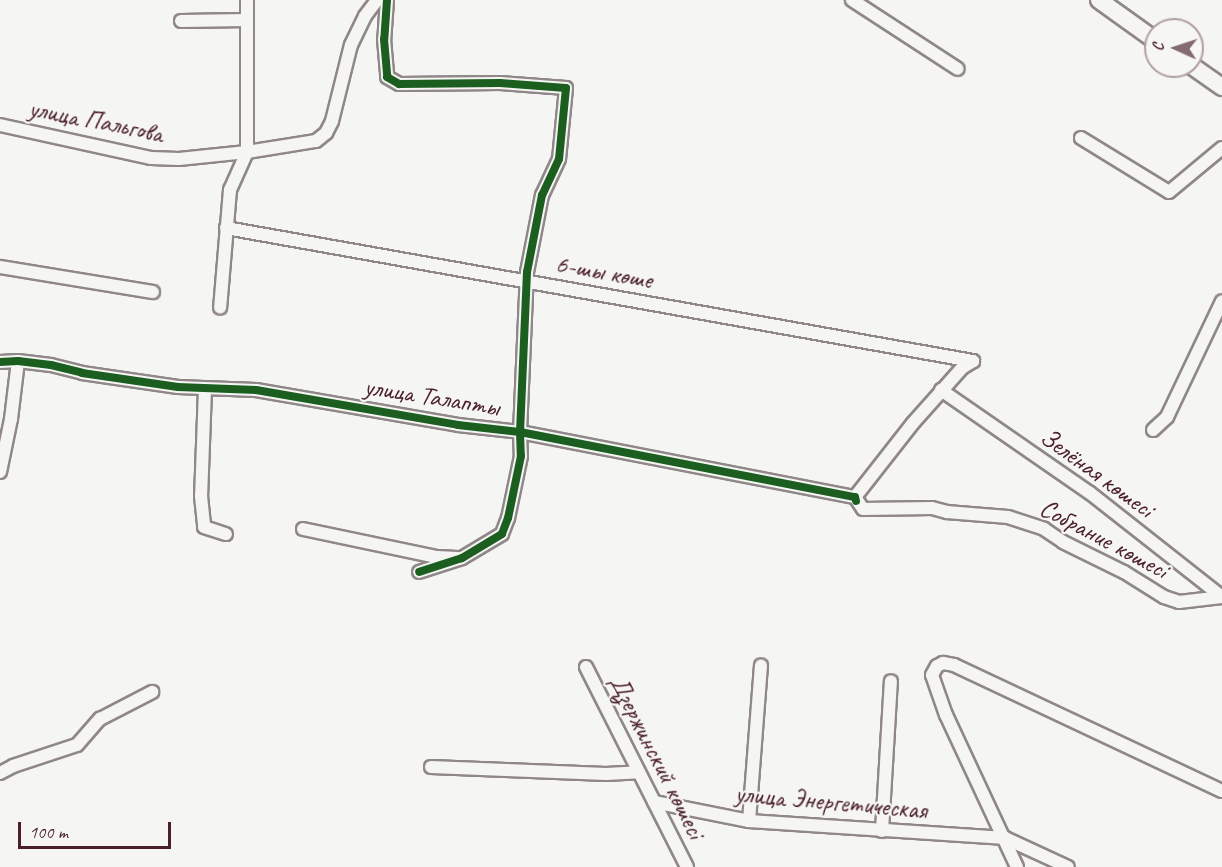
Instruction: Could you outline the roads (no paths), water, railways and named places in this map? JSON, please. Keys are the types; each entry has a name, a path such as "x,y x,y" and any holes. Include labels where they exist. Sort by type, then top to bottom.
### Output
{"street":[{"path":"220,308 230,190 247,152 247,0"},
{"name":"улица Пальгова","path":"0,124 151,158 179,159 247,152 316,141 326,133 332,121 351,45 365,16 377,0"},
{"path":"387,0 384,39 387,77 399,84 500,82 566,88 559,159 542,195 529,256 520,432 522,456 514,499 502,534 462,558 419,573"},
{"path":"852,0 957,69"},
{"path":"1098,0 1144,33"},
{"path":"181,21 247,20"},
{"path":"1204,74 1222,87"},
{"path":"1081,138 1169,192 1222,147"},
{"name":"6-шы көше","path":"226,228 973,361 962,368 941,390"},
{"path":"0,267 153,292"},
{"path":"1153,430 1167,417 1222,301"},
{"path":"0,472 11,419 18,361"},
{"name":"улица Талапты","path":"0,362 18,361 152,384 205,389 256,390 458,424 520,432 857,501"},
{"path":"205,389 201,496 204,527 226,534"},
{"path":"857,501 896,442 941,390"},
{"name":"Зелёная көшесі","path":"941,390 1090,493 1222,597"},
{"name":"Собрание көшесі","path":"857,501 870,509 932,508 946,512 1008,517 1044,529 1063,542 1124,572 1164,597 1179,602 1222,597"},
{"path":"303,529 437,556 462,558"},
{"path":"1017,867 942,705 932,675 937,666 943,663 954,665 1222,791"},
{"path":"749,821 760,665"},
{"name":"Дзержинский көшесі","path":"586,667 687,867"},
{"path":"882,831 891,681"},
{"path":"0,773 13,766 77,745 100,719 152,692"},
{"path":"430,767 606,774 639,772"},
{"name":"улица Энергетическая","path":"654,802 749,821 1005,838"},
{"path":"1005,838 1068,867"}]}
